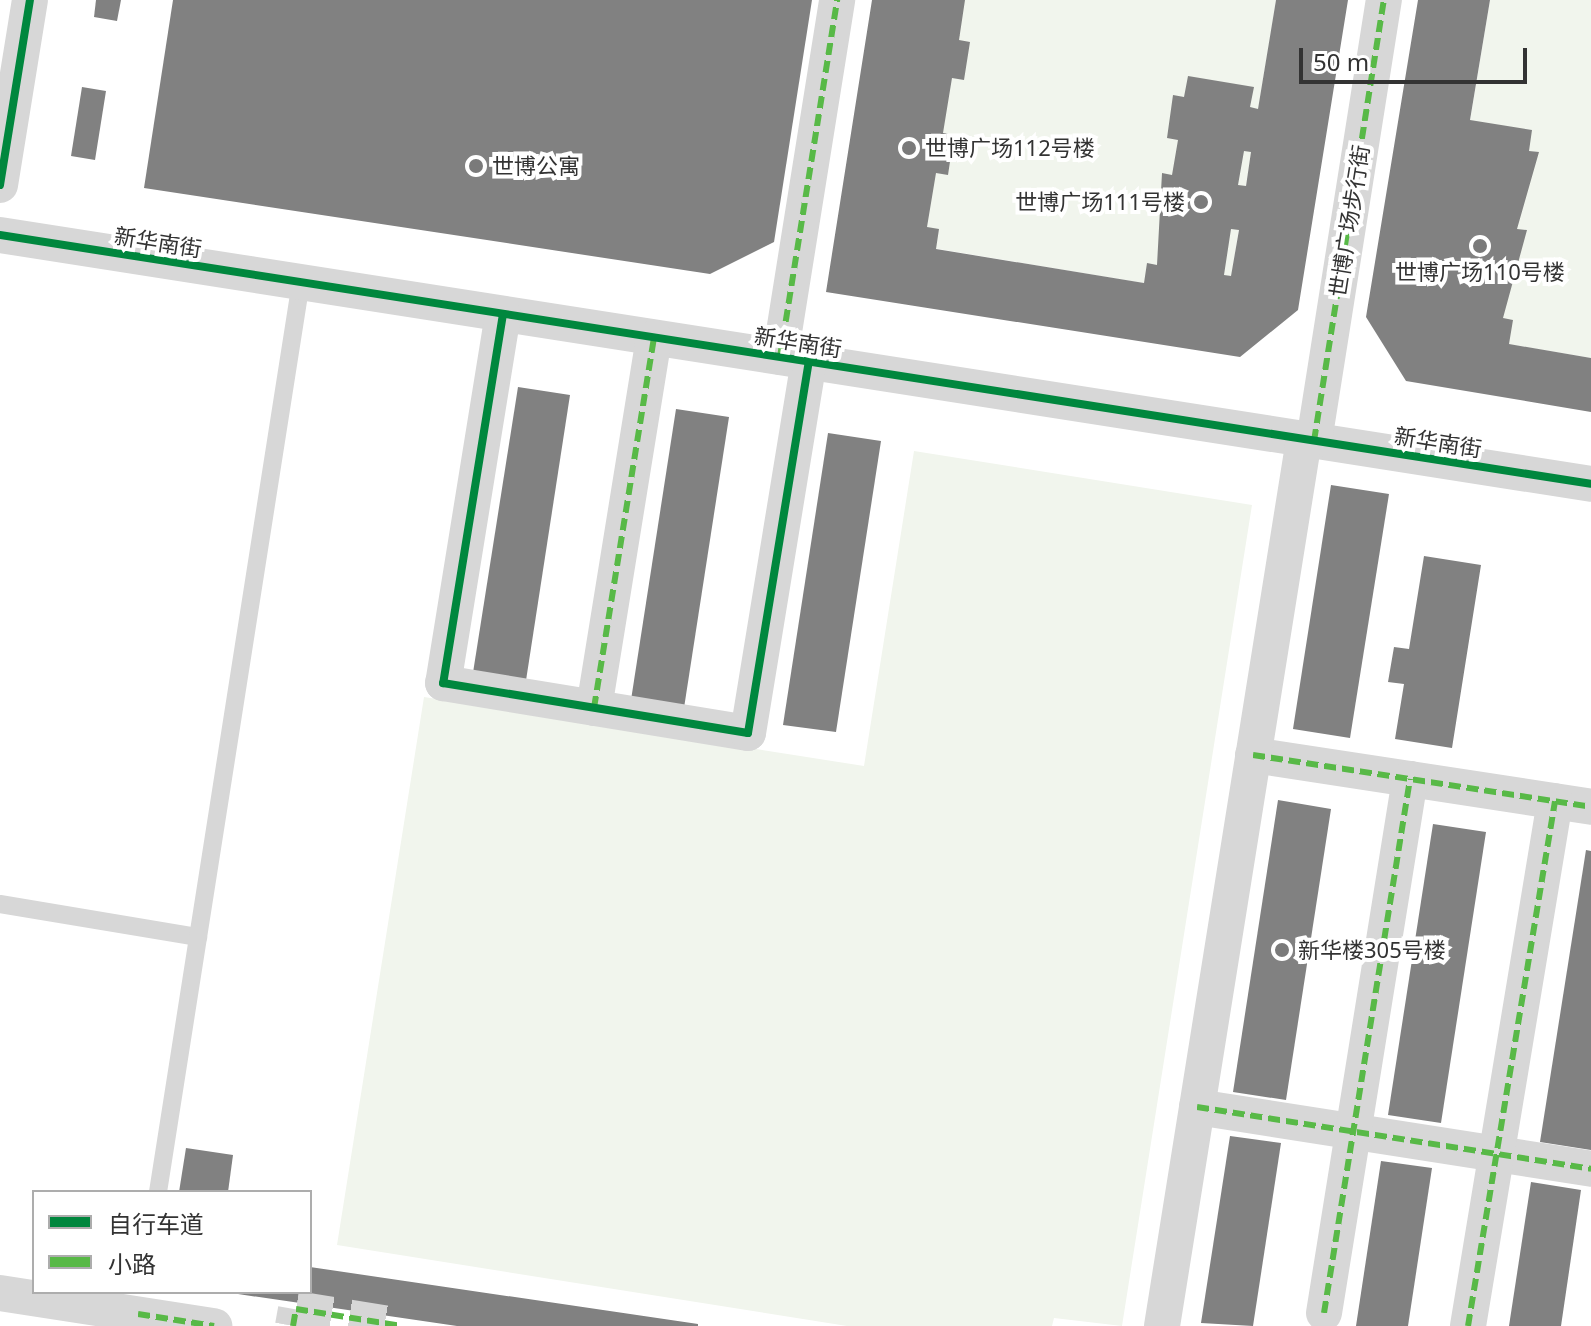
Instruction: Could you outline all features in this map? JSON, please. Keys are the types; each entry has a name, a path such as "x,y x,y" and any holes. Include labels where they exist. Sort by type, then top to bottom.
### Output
{"street":[{"path":"0,185 30,0"},
{"path":"503,314 443,683 748,733 837,0"},
{"name":"世博广场步行街","path":"1162,1326 1253,755 1384,0"},
{"name":"新华南街","path":"0,235 1591,484"},
{"path":"594,708 654,338"},
{"path":"1253,755 1591,807"},
{"path":"1324,1313 1410,779"},
{"path":"1468,1326 1494,1154 1555,801"},
{"path":"1197,1107 1591,1169"},
{"path":"0,1293 146,1311 214,1326"}],"lane":[{"path":"158,1190 301,282"},
{"path":"0,904 198,937"}],"shaded area":[{"path":"942,0 1276,0 1228,297 902,243"},
{"path":"1490,0 1591,0 1591,358 1435,332"},
{"path":"914,451 1252,505 1122,1326 1054,1318 1052,1326 847,1326 337,1245 424,697 864,766"}],"building":[{"path":"96,0 121,0 117,21 94,17"},
{"path":"173,0 812,0 774,242 710,274 144,188"},
{"path":"872,0 965,0 959,40 970,42 964,80 952,78 943,133 954,135 948,175 936,173 927,227 939,229 936,249 1144,283 1147,263 1157,265 1162,173 1172,175 1178,140 1167,138 1173,95 1184,97 1188,76 1254,87 1250,107 1258,109 1276,0 1348,0 1298,310 1240,357 826,292","holes":["1244,151 1251,152 1246,186 1238,185","1231,229 1239,230 1231,276 1224,275"]},
{"path":"1418,0 1490,0 1470,120 1532,130 1529,151 1539,152 1517,229 1527,230 1503,318 1513,320 1509,344 1591,358 1591,412 1406,381 1366,317"},
{"path":"82,87 106,91 95,160 71,156"},
{"path":"518,387 570,395 525,687 472,679"},
{"path":"676,409 729,417 684,708 631,700"},
{"path":"828,433 881,441 836,732 783,725"},
{"path":"1331,485 1389,494 1350,738 1293,729"},
{"path":"1424,556 1481,565 1452,748 1395,739 1404,684 1388,682 1394,647 1409,649"},
{"name":"新华楼305号楼","path":"1278,800 1331,809 1286,1100 1233,1092"},
{"path":"1433,824 1486,832 1441,1123 1388,1115"},
{"path":"1586,850 1591,851 1591,1150 1540,1142"},
{"path":"1230,1136 1281,1143 1253,1326 1201,1323"},
{"path":"186,1148 233,1155 228,1190 179,1190"},
{"path":"1381,1161 1432,1168 1408,1326 1356,1326"},
{"path":"1531,1182 1581,1190 1561,1326 1509,1326"},
{"path":"312,1267 698,1324 698,1326 457,1326 238,1294 312,1294"}],"tunnel":[{"path":"293,1326 296,1309 402,1326"}],"marked path":[{"path":"780,357 837,0"},
{"path":"1314,441 1384,0"},
{"path":"594,708 654,338"},
{"path":"1253,755 1591,807"},
{"path":"1324,1313 1410,779"},
{"path":"1468,1326 1555,801"},
{"path":"1197,1107 1591,1169"},
{"path":"293,1326 296,1309 402,1326"},
{"path":"138,1314 214,1326"}],"cycle path":[{"path":"0,185 30,0"},
{"path":"0,235 1591,484"},
{"path":"503,314 443,683 748,733 809,362"}],"place":[{"name":"世博广场112号楼","path":"909,148"},
{"name":"世博公寓","path":"476,166"},
{"name":"世博广场111号楼","path":"1201,202"},
{"name":"世博广场110号楼","path":"1480,246"},
{"name":"新华楼305号楼","path":"1282,950"}]}
